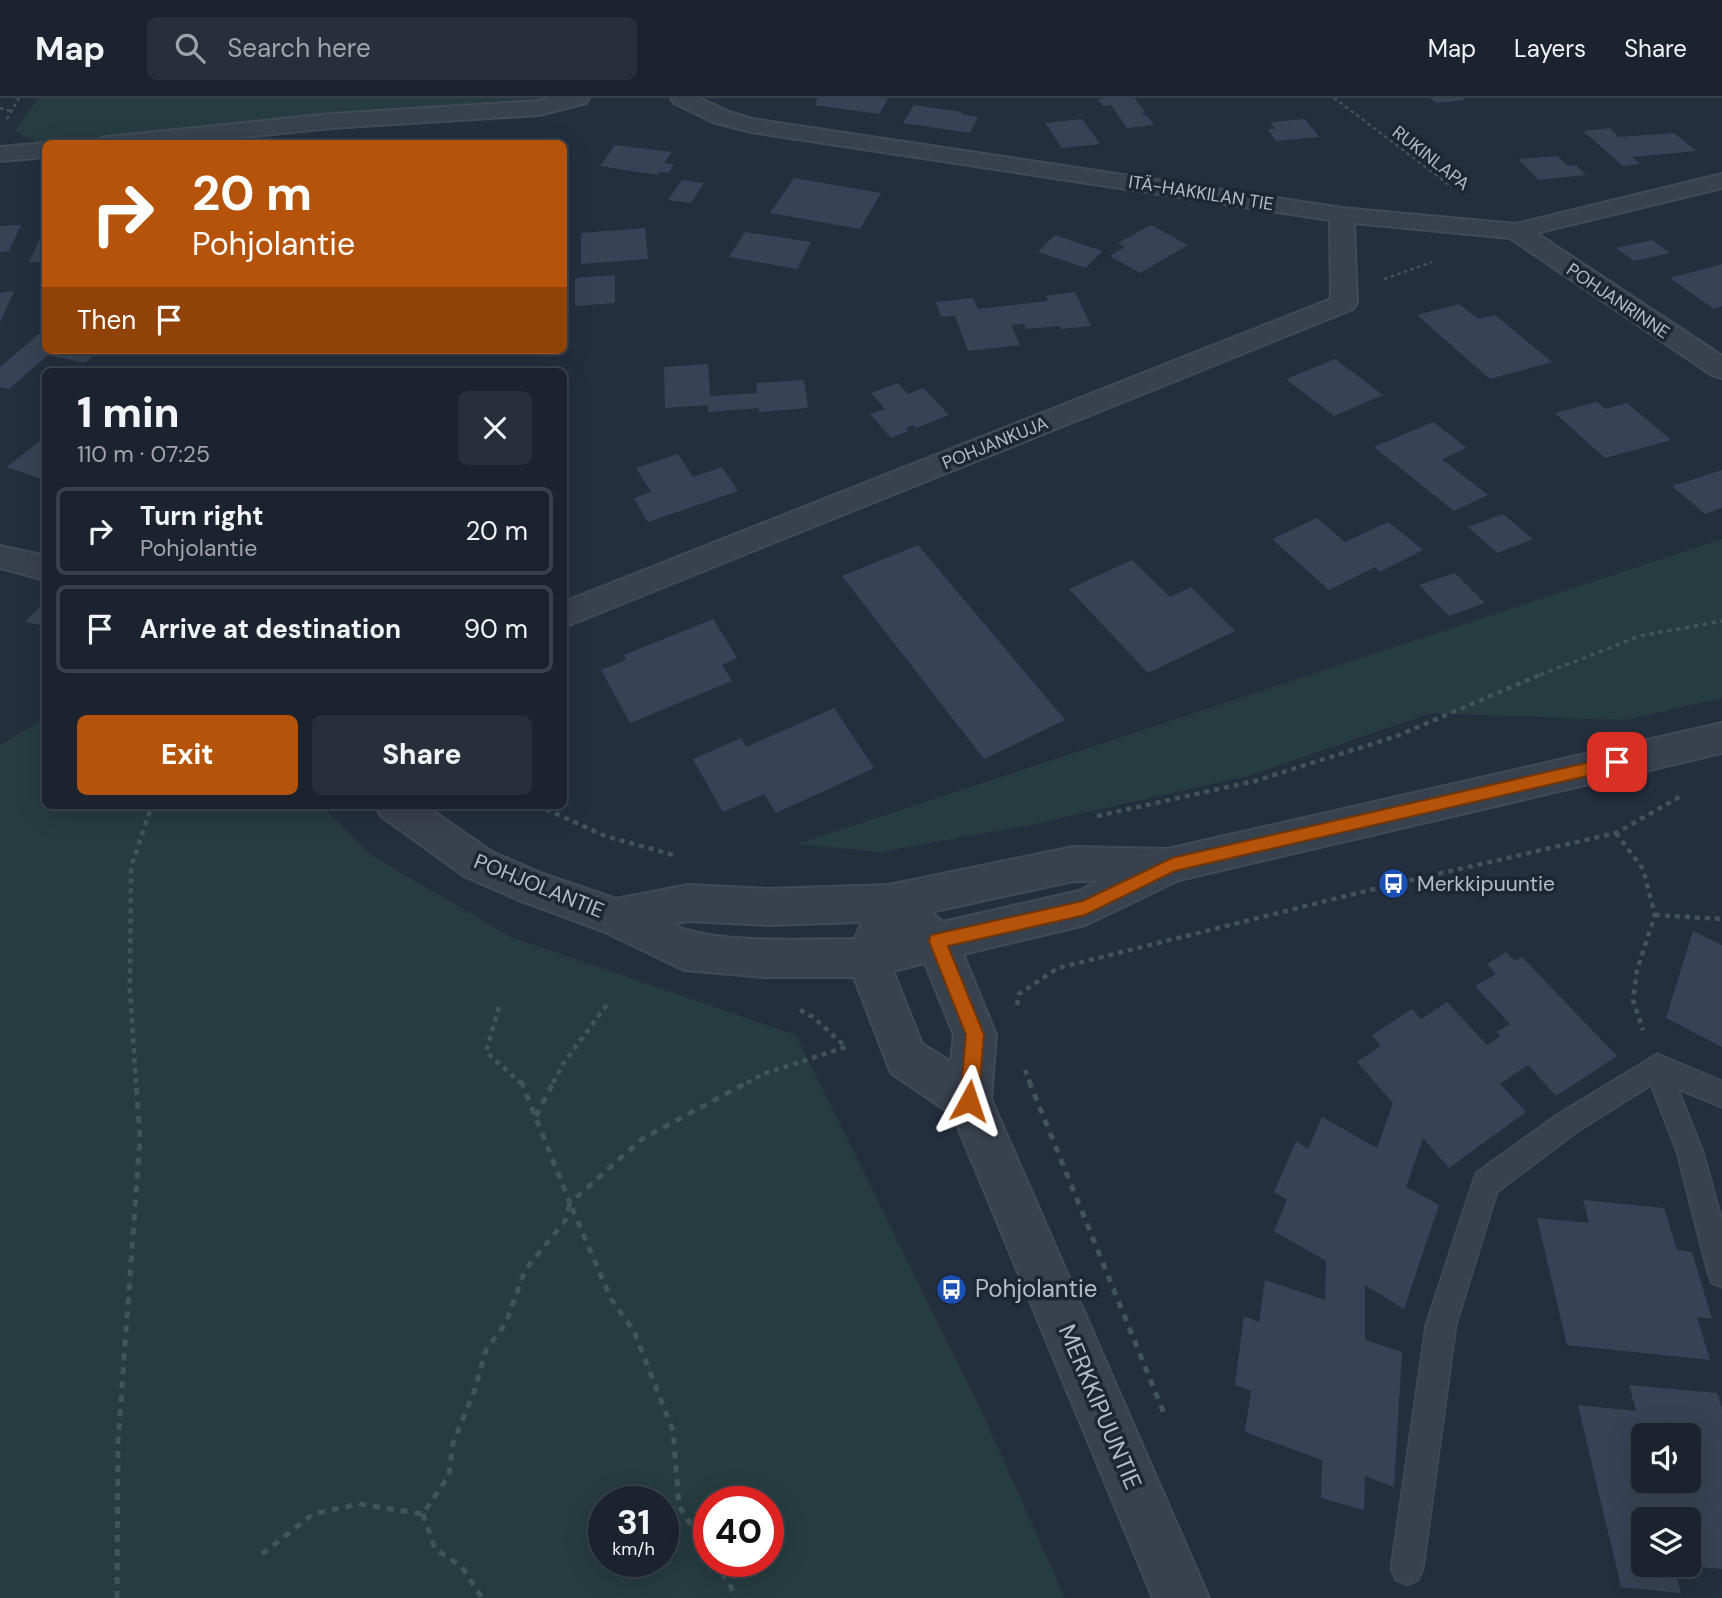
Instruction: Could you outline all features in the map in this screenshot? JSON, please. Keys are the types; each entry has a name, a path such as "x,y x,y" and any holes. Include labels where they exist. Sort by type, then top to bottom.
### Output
{"street":[{"path":"146,140 331,121 539,108 578,98"},
{"name":"ITÄ-HAKKILAN TIE","path":"692,99 721,117 751,125 1342,215 1516,230 1722,181"},
{"path":"0,154 42,150"},
{"path":"1342,215 1344,303"},
{"name":"POHJANRINNE","path":"1516,230 1722,369"},
{"name":"POHJANKUJA","path":"567,614 1344,303"},
{"path":"0,557 42,567"},
{"name":"POHJOLANTIE","path":"400,809 478,864 533,888 616,917 684,951 765,958 868,958 1085,907 1172,865 1722,738"},
{"name":"POHJOLANTIE","path":"616,917 688,902 768,907 889,902 1073,864 1172,865"},
{"path":"889,902 868,958 906,1058 969,1101"},
{"name":"MERKKIPUUNTIE","path":"889,902 937,941 975,1035 969,1101 1181,1598"}],"lane":[{"path":"1657,1067 1722,1094"},
{"path":"1657,1067 1690,1152 1722,1273"},
{"path":"1407,1569 1441,1325 1486,1183 1566,1124 1657,1067"}],"path":[{"name":"RUKINLAPA","path":"1334,98 1461,194"},
{"path":"0,108 11,111"},
{"path":"1344,303 1361,298 1371,283 1434,261"},
{"path":"1084,819 1255,781 1397,736 1591,653 1640,636 1722,621"},
{"path":"1015,1012 1019,993 1058,968 1394,884 1616,833 1695,788"},
{"path":"117,1598 118,1442 140,1139 130,990 131,867 151,809"},
{"path":"545,809 588,832 634,848 680,857"},
{"path":"1616,833 1643,869 1655,915 1637,970 1633,1000 1657,1067"},
{"path":"1655,915 1722,919"},
{"path":"536,1116 563,1064 608,1003"},
{"path":"499,1007 486,1052 520,1079 611,1299 634,1331 673,1431 679,1506 693,1528"},
{"path":"423,1514 449,1475 453,1443 475,1389 485,1350 506,1323 525,1270 565,1221 570,1203 642,1139 762,1074 846,1047"},
{"path":"1019,1058 1166,1418"},
{"path":"262,1554 313,1514 359,1504 423,1514"},
{"path":"423,1514 435,1549 462,1567 482,1598"},
{"path":"723,1577 734,1598"}],"green space":[{"path":"38,98 548,98 530,103 331,116 91,140 42,140 41,145 15,131"},
{"path":"1722,539 1722,698 1625,720 1431,713 1251,775 1031,825 880,852 797,844"},
{"path":"42,721 42,809 325,809 371,855 511,937 796,1035 981,1410 1065,1598 0,1598 0,745"}],"building":[{"path":"818,98 888,99 879,114 814,105"},
{"path":"1134,98 1145,112 1141,113 1154,125 1127,128 1111,105 1103,106 1098,99"},
{"path":"1430,98 1464,98 1464,100 1436,103"},
{"path":"914,105 978,117 970,133 903,123"},
{"path":"1082,119 1100,144 1062,148 1045,123"},
{"path":"1305,119 1319,137 1276,141 1267,129 1275,129 1270,122"},
{"path":"1610,128 1619,137 1674,133 1696,151 1632,157 1640,164 1623,166 1583,131"},
{"path":"615,145 672,152 664,163 674,164 669,173 659,172 657,175 600,166"},
{"path":"1557,156 1568,166 1576,165 1586,175 1539,180 1518,159"},
{"path":"794,178 881,193 860,229 770,213"},
{"path":"682,180 704,183 691,203 668,200"},
{"path":"21,225 9,251 0,252 0,226"},
{"path":"1151,225 1188,245 1140,273 1110,256 1125,247 1118,243"},
{"path":"645,228 648,259 581,264 581,233"},
{"path":"745,232 811,242 797,269 729,257"},
{"path":"1055,235 1102,251 1086,268 1038,252"},
{"path":"41,236 42,261 29,263"},
{"path":"1652,240 1670,253 1634,261 1616,248"},
{"path":"1722,264 1722,306 1714,309 1670,278"},
{"path":"615,275 615,303 575,306 575,278"},
{"path":"14,291 0,323 0,293"},
{"path":"1075,292 1091,326 1026,329 1024,324 1011,325 1020,345 968,351 955,316 941,317 936,302 973,298 978,309 1048,301 1046,296"},
{"path":"1459,304 1478,319 1495,315 1552,362 1490,379 1417,315"},
{"path":"42,331 42,354 95,354 85,363 48,355 9,389 0,387 0,367"},
{"path":"1335,359 1383,395 1334,416 1286,379"},
{"path":"708,364 710,396 757,393 756,383 804,380 808,408 708,412 708,405 665,408 664,367"},
{"path":"898,383 908,394 923,388 949,415 916,428 913,425 906,428 908,431 891,438 870,414 885,409 871,393"},
{"path":"1597,402 1605,409 1627,403 1671,440 1605,458 1555,413"},
{"path":"1433,422 1467,448 1442,459 1488,495 1454,511 1374,447"},
{"path":"42,439 42,479 7,467"},
{"path":"678,454 693,477 722,467 738,491 648,522 634,498 651,492 636,468"},
{"path":"1722,470 1722,508 1705,514 1672,486"},
{"path":"1503,514 1533,539 1497,553 1468,527"},
{"path":"1317,518 1345,542 1388,522 1423,550 1380,572 1375,567 1329,590 1272,539"},
{"path":"918,545 1065,720 984,759 842,576"},
{"path":"1132,560 1170,597 1191,587 1235,631 1148,673 1069,589"},
{"path":"1455,573 1485,603 1449,616 1419,585"},
{"path":"42,604 42,625 25,622"},
{"path":"713,619 737,658 722,665 732,681 630,723 601,670 626,660 624,655"},
{"path":"834,708 874,768 776,813 764,794 723,812 693,759 741,738 746,747"},
{"path":"1693,931 1722,945 1722,1047 1666,1018"},
{"path":"1506,952 1515,961 1522,957 1617,1056 1556,1096 1528,1065 1500,1084 1526,1112 1449,1168 1423,1138 1406,1187 1439,1205 1404,1309 1365,1285 1365,1340 1402,1352 1394,1487 1365,1476 1364,1510 1321,1498 1322,1460 1245,1432 1251,1391 1235,1385 1244,1316 1259,1322 1265,1280 1325,1300 1326,1261 1274,1231 1287,1200 1274,1192 1296,1141 1308,1149 1322,1117 1377,1148 1393,1103 1357,1062 1381,1046 1372,1035 1412,1009 1421,1019 1447,1002 1487,1045 1501,1036 1497,1032 1510,1024 1475,986 1496,974 1487,964"},
{"path":"1583,1200 1664,1208 1677,1250 1692,1252 1712,1319 1697,1317 1710,1360 1567,1345 1537,1218 1589,1223"},
{"path":"1629,1385 1717,1393 1722,1409 1722,1569 1701,1567 1701,1507 1631,1507 1631,1577 1677,1577 1681,1593 1621,1587 1578,1405 1636,1411"}],"place":[{"name":"Merkkipuuntie","path":"1394,884"},
{"name":"Pohjolantie","path":"952,1289"}],"route":[{"path":"969,1101 975,1035 937,941 1085,907 1172,865 1617,762"}]}
